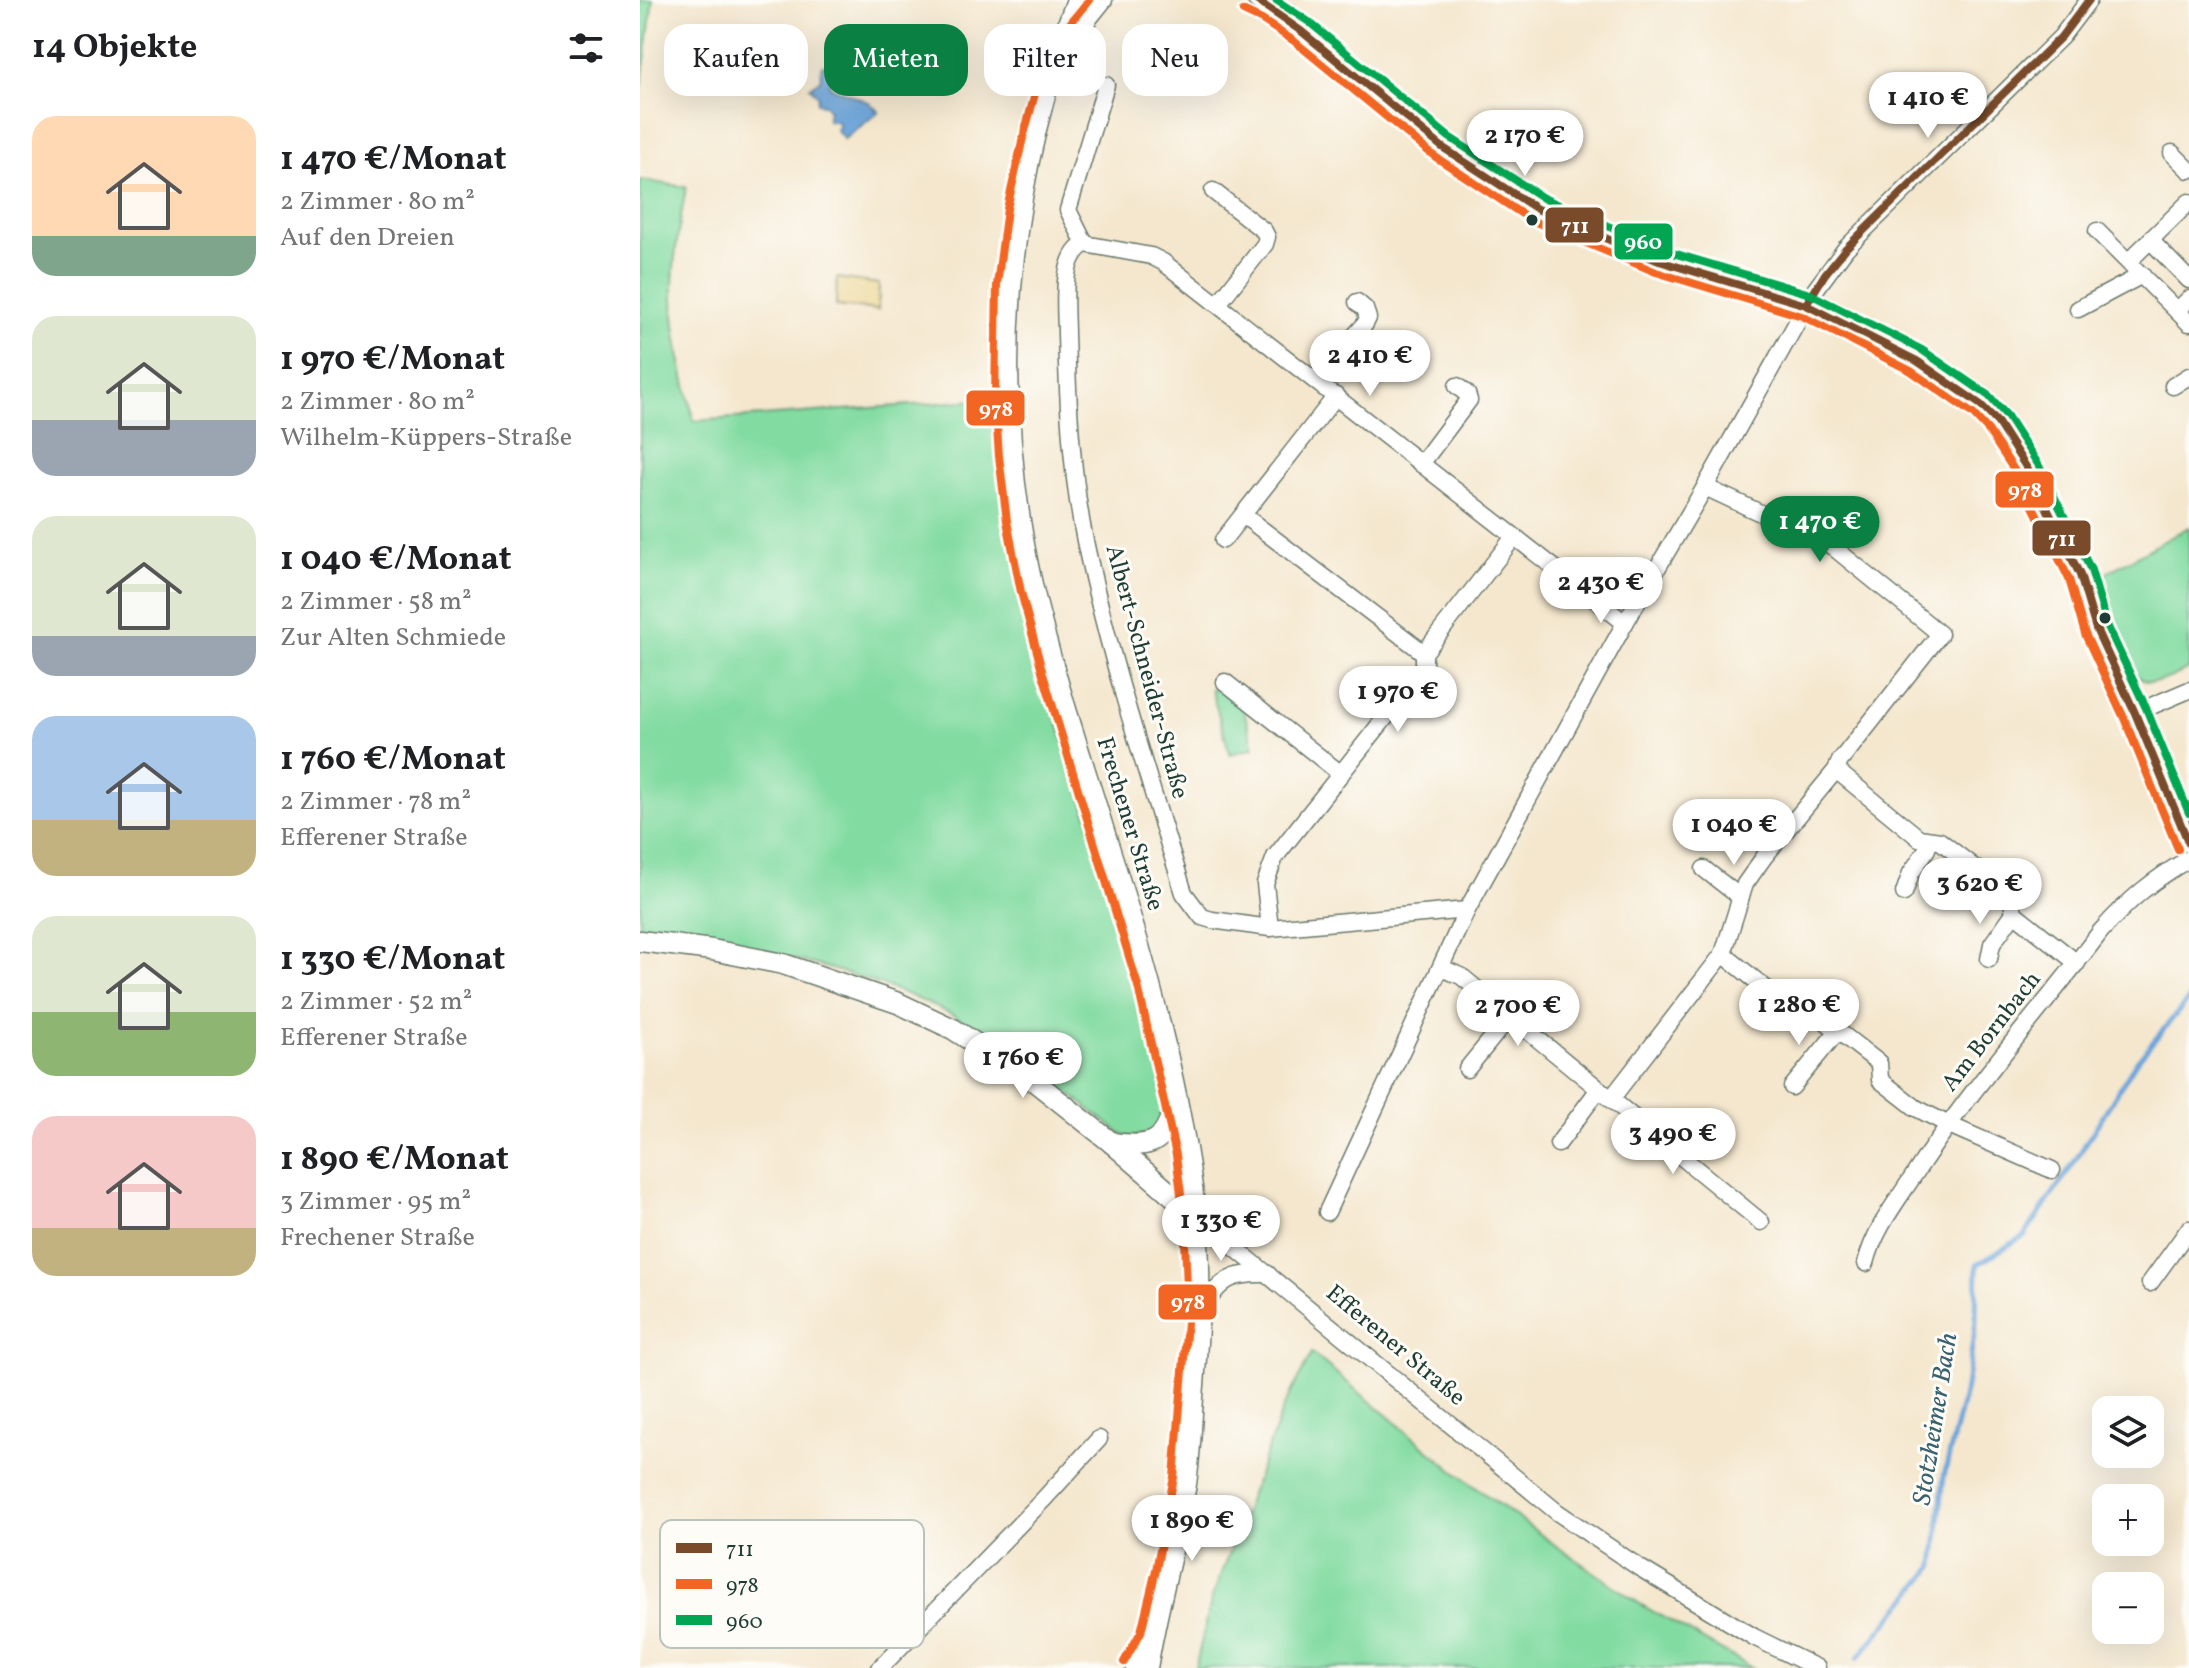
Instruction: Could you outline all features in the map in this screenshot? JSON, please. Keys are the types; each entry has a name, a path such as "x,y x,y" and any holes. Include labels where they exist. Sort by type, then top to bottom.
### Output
{"main road":[{"name":"Frechener Straße","path":"1069,24 1077,0"},
{"name":"Frechener Straße","path":"1047,96 1016,231 1009,287 1007,360 1011,455 1019,520 1054,670 1140,948 1188,1153 1196,1216 1200,1311 1186,1479 1147,1668"},
{"name":"Efferener Straße","path":"640,941 712,950 783,964 898,1003 953,1029 1034,1081 1196,1216"},
{"path":"1112,1143 1136,1146 1153,1142 1167,1128 1176,1101"}],"street":[{"path":"1085,24 1104,0"},
{"path":"1248,0 1262,4 1301,31 1442,147 1537,209 1659,261 1806,305 1917,361 1981,405 1998,423 2028,470 2080,575 2096,629 2135,713 2189,844"},
{"path":"1327,1212 1467,910 1625,623 1825,274 1846,248 2051,47 2089,0"},
{"path":"1103,96 1068,210 1085,244 1151,256 1163,262 1625,623"},
{"path":"2172,153 2189,170"},
{"path":"1213,191 1264,231 1267,237 1265,244 1218,304"},
{"path":"2129,261 2189,202"},
{"path":"2097,231 2185,311"},
{"path":"2150,240 2189,280"},
{"name":"Albert-Schneider-Straße","path":"1085,244 1077,249 1070,260 1066,297 1068,412 1085,538 1109,644 1184,893 1202,917 1270,928 1467,910"},
{"path":"2078,309 2142,275"},
{"path":"1315,380 1365,324 1368,318 1365,309 1357,302"},
{"path":"2173,386 2189,376"},
{"path":"1421,464 1469,400 1457,386"},
{"path":"1223,540 1336,396"},
{"path":"1558,1144 1605,1094 1723,954 1745,884 1940,634 1833,547 1705,487"},
{"path":"1243,515 1424,653"},
{"path":"1270,928 1265,884 1275,857 1424,669 1424,653 1514,537"},
{"path":"1225,682 1341,774"},
{"path":"2135,713 2189,690"},
{"path":"1836,770 1919,838 1940,841 2011,896 2014,913 2077,963"},
{"path":"1904,893 1929,840"},
{"name":"Am Bornbach","path":"1866,1263 1871,1242 1882,1223 1949,1125 2101,931 2128,901 2189,859"},
{"path":"1704,869 1740,897"},
{"path":"1989,959 1992,944 2014,913"},
{"path":"1723,954 1785,1004 1801,1002 1879,1063 1880,1080 1916,1108 2052,1170"},
{"path":"1441,968 1461,976 1761,1222"},
{"path":"1467,1069 1510,1016"},
{"path":"1792,1087 1837,1032"},
{"name":"Efferener Straße","path":"1196,1216 1557,1512 1741,1630 1817,1668"},
{"path":"2150,1283 2189,1229"},
{"path":"1200,1311 1213,1292 1230,1278 1268,1274"},
{"path":"924,1623 1099,1439"},
{"path":"1134,1668 1152,1637"},
{"path":"880,1668 899,1648"}],"green space":[{"path":"640,0 653,0 640,96"},
{"path":"640,180 686,187 675,256 673,298 678,344 694,421 993,399 1007,519 1027,618 1142,988 1165,1099 1162,1117 1151,1132 1130,1138 1119,1132 983,1032 886,986 783,957 708,941 640,932"},
{"path":"2189,527 2189,669 2162,681 2148,682 2136,675 2096,579"},
{"path":"1218,687 1243,707 1254,748 1230,754 1211,689"},
{"path":"1312,1353 1455,1472 1555,1545 1640,1604 1752,1668 1195,1668 1212,1598 1284,1406"}],"sand":[{"path":"837,278 879,284 878,310 836,306"}],"water":[{"path":"824,65 824,96 854,96 869,102 879,112 844,139 836,129 840,125 829,121 829,111 824,104 817,103 818,95 810,87 821,79"}],"waterway":[{"name":"Stotzheimer Bach","path":"1858,1658 1934,1566 1944,1476 1966,1387 1976,1321 1977,1265 2025,1235 2136,1062 2189,999"}],"transit line":[{"name":"978","path":"1089,0 1046,53 1022,142 1007,209 997,285 995,398 1007,521 1021,592 1138,986 1176,1155 1184,1217 1188,1311 1174,1477 1141,1632 1124,1662"},
{"name":"711","path":"1256,0 1301,31 1442,147 1537,209 1659,261 1806,305 1917,361 1981,405 1998,423 2028,470 2080,575 2096,629 2135,713 2189,844"},
{"name":"960","path":"1276,0 1309,22 1449,137 1543,198 1663,250 1810,294 1922,350 1989,396 2007,416 2038,464 2091,570 2107,625 2146,708 2189,813"},
{"name":"711","path":"1806,305 1846,248 2061,37 2089,0"},
{"name":"978","path":"1243,11 1294,41 1434,156 1531,220 1656,272 1802,316 1911,371 1973,414 1988,430 2018,476 2069,579 2085,634 2124,718 2178,849"}]}
